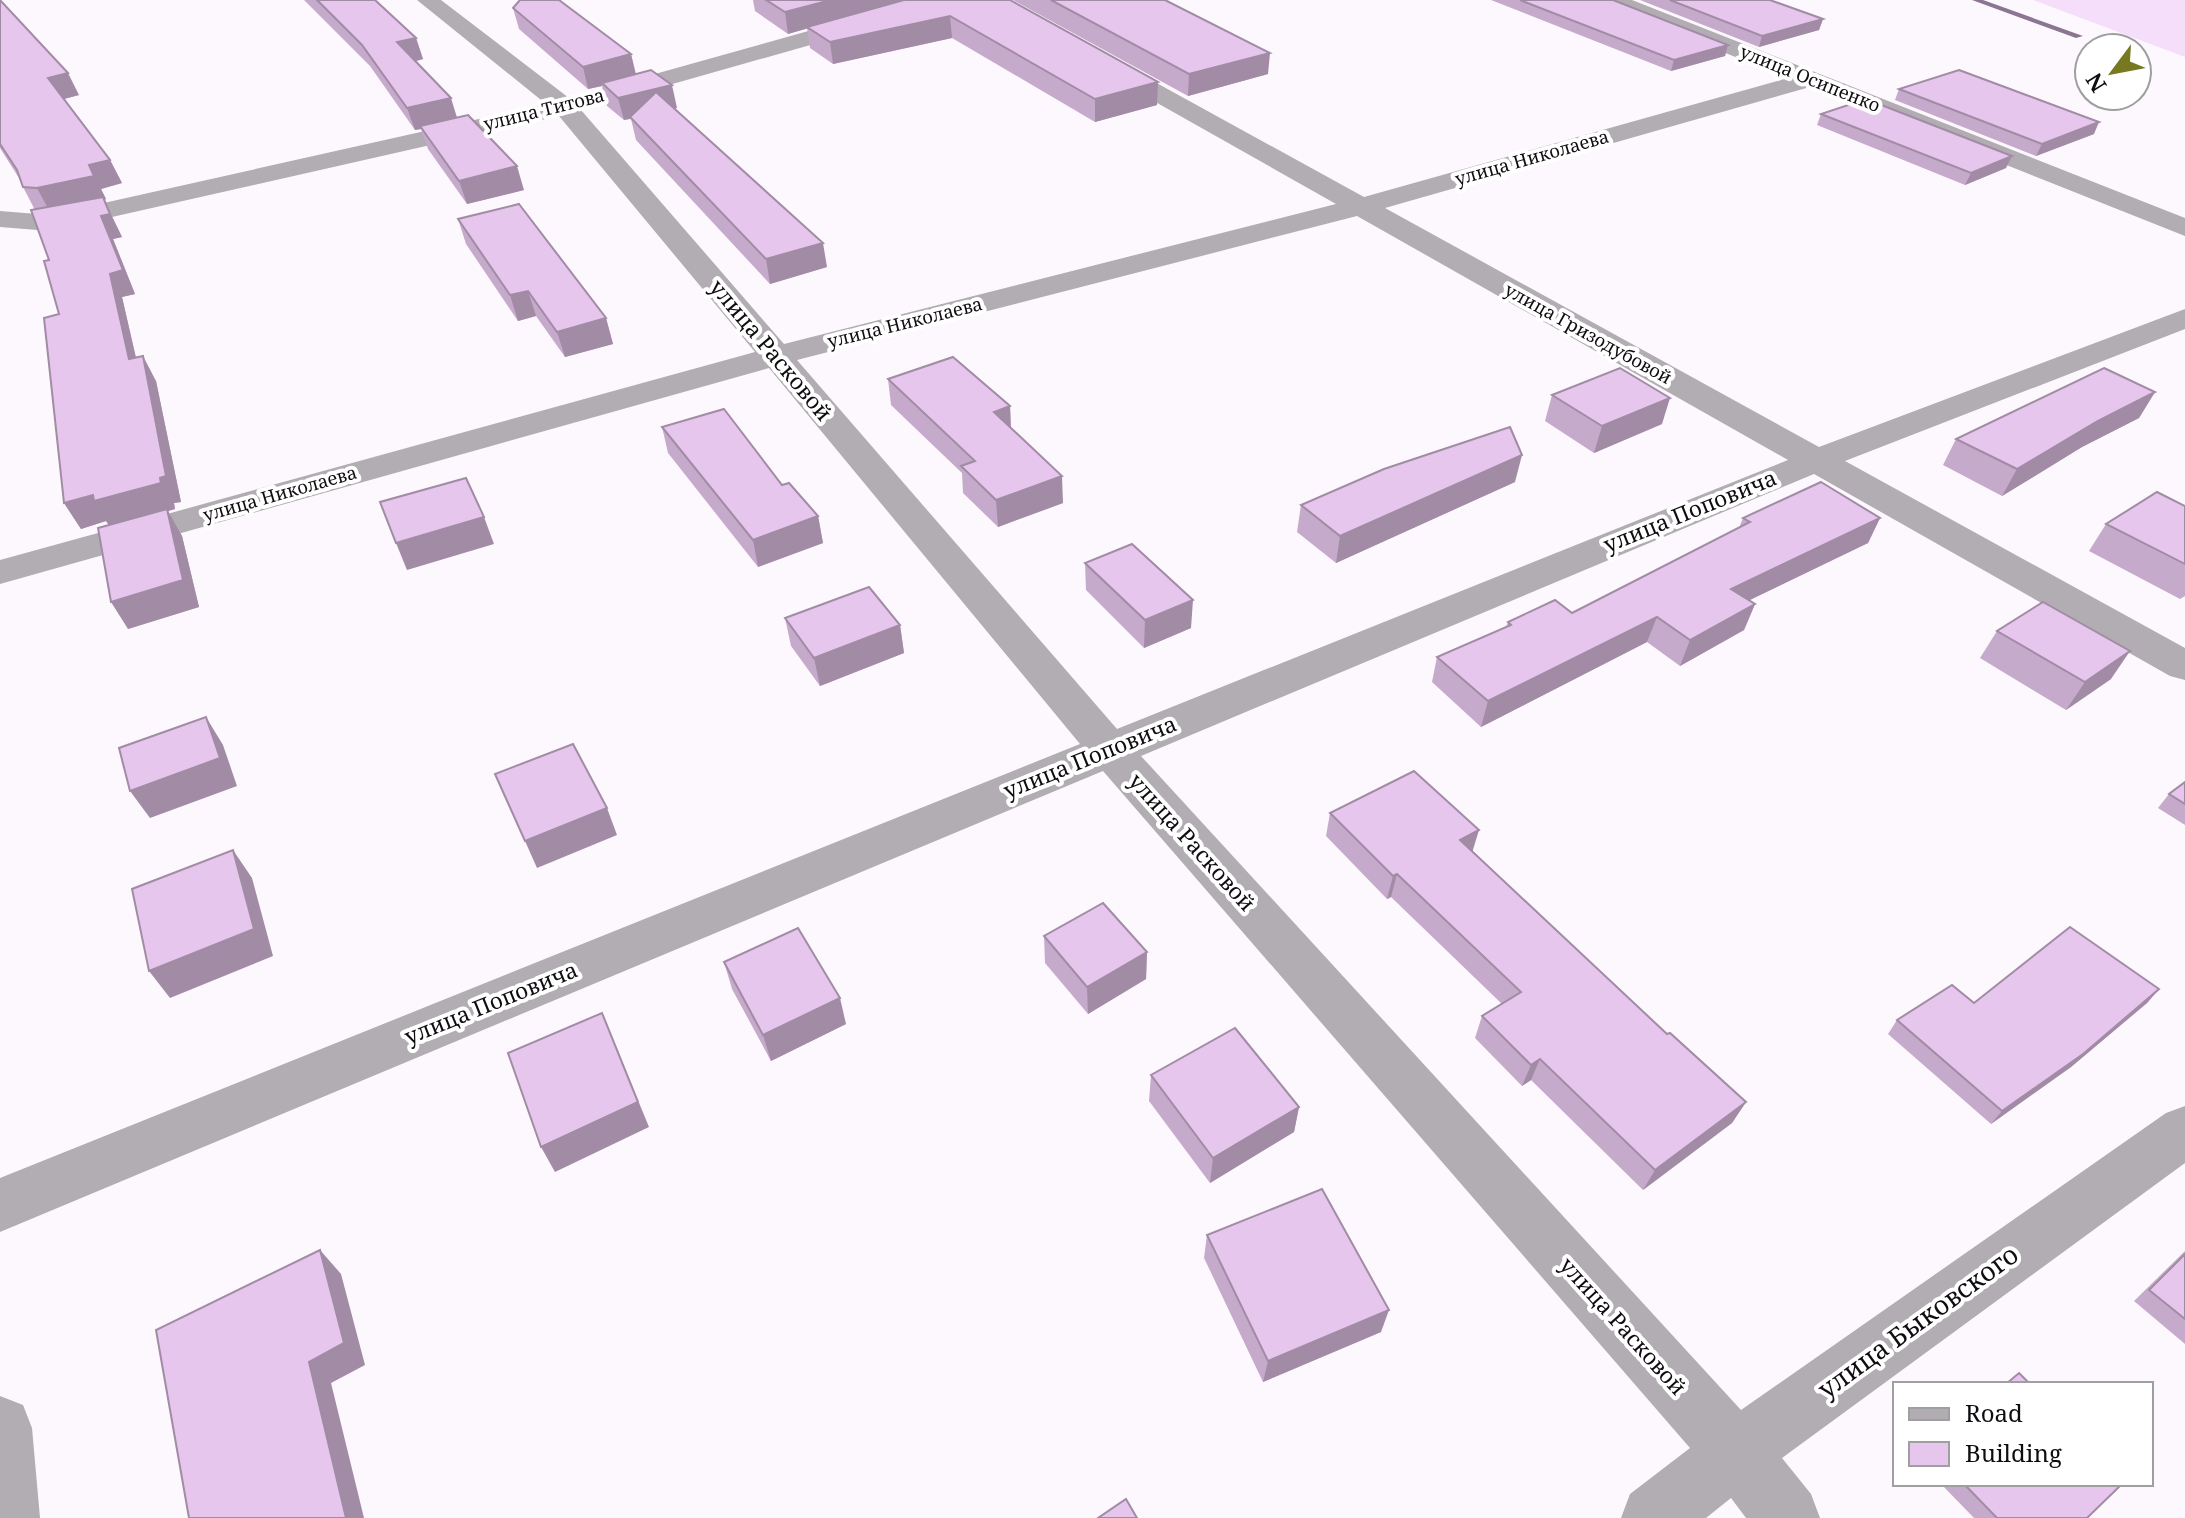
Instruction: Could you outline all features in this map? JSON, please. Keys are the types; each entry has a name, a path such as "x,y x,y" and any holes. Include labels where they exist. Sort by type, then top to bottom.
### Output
{"street":[{"name":"улица Расковой","path":"428,0 565,107 1109,749 1736,1452 1787,1518"},
{"name":"улица Титова","path":"0,219 50,223 565,107 943,0"},
{"name":"улица Осипенко","path":"1613,0 2185,228"},
{"name":"улица Гризодубовой","path":"1073,46 2185,666"},
{"name":"улица Николаева","path":"0,572 776,356 1359,207 1811,79"},
{"name":"улица Поповича","path":"0,1205 1815,461 2185,318"},
{"name":"улица Быковского","path":"1654,1518 1736,1452 2185,1131"},
{"path":"0,1428 7,1518"}],"shaded area":[{"path":"2033,0 2185,0 2185,57 2153,45 2153,32 2118,32"}],"building":[{"path":"0,0 68,73 48,78 110,160 89,165 94,176 37,188 23,187 17,170 0,144"},
{"path":"317,0 375,0 416,38 397,42 451,98 407,108 362,45"},
{"path":"520,0 559,0 631,54 583,67 513,8"},
{"path":"766,0 831,0 785,12"},
{"path":"904,0 1010,0 1158,82 1095,99 950,16 830,42 807,27"},
{"path":"1051,0 1165,0 1270,53 1189,74"},
{"path":"1520,0 1613,0 1728,45 1674,60"},
{"path":"1670,0 1770,0 1823,19 1762,36"},
{"path":"651,70 672,85 618,98 602,83"},
{"path":"1959,70 2099,122 2042,144 1899,89"},
{"path":"656,92 823,243 766,259 630,117"},
{"path":"1866,99 2012,156 1971,173 1821,114"},
{"path":"468,115 517,166 459,181 420,126"},
{"path":"103,197 110,214 101,216 123,270 110,274 129,359 143,356 166,476 160,478 161,483 94,501 93,495 64,503 44,318 59,314 44,261 49,260 31,210"},
{"path":"519,204 606,318 557,332 528,291 510,295 458,219"},
{"path":"953,357 1010,406 994,412 1062,476 996,500 961,466 975,461 888,379"},
{"path":"1620,368 1670,398 1602,426 1552,395"},
{"path":"2104,368 2155,392 2098,421 2017,469 1956,439"},
{"path":"724,409 782,485 789,483 818,516 753,540 662,427"},
{"path":"1510,427 1522,455 1340,536 1301,505 1384,469"},
{"path":"466,478 484,517 396,543 380,502"},
{"path":"1821,482 1880,518 1731,589 1755,604 1690,640 1657,617 1488,701 1437,657 1511,625 1508,622 1555,600 1572,613 1750,522 1743,518"},
{"path":"2157,492 2185,506 2185,564 2106,524"},
{"path":"167,509 183,580 111,602 98,528"},
{"path":"1132,544 1193,600 1145,620 1085,563"},
{"path":"869,587 900,625 814,658 785,618"},
{"path":"2043,602 2130,651 2085,682 1997,631"},
{"path":"206,717 220,758 130,791 119,748"},
{"path":"573,744 607,808 525,841 495,774"},
{"path":"1414,771 1479,830 1460,840 1667,1034 1670,1033 1746,1102 1655,1170 1540,1059 1531,1065 1482,1016 1521,992 1397,874 1393,876 1330,813"},
{"path":"2185,782 2185,804 2169,794"},
{"path":"233,850 254,929 149,971 132,889"},
{"path":"1103,903 1147,952 1087,987 1044,936"},
{"path":"2070,927 2159,989 2083,1054 2002,1111 1897,1020 1952,985 1974,1003"},
{"path":"798,928 840,998 763,1035 724,962"},
{"path":"602,1013 638,1102 541,1147 508,1053"},
{"path":"1235,1028 1299,1107 1213,1158 1151,1075"},
{"path":"1322,1189 1389,1310 1268,1361 1207,1235"},
{"path":"320,1250 344,1343 309,1362 346,1518 189,1518 156,1330"},
{"path":"2185,1254 2185,1319 2149,1290"},
{"path":"2019,1373 2028,1382 2008,1382"},
{"path":"1966,1486 2120,1486 2087,1518 1997,1518"},
{"path":"1126,1499 1137,1518 1098,1518"}],"waterway":[{"path":"1976,0 2073,34"}]}
